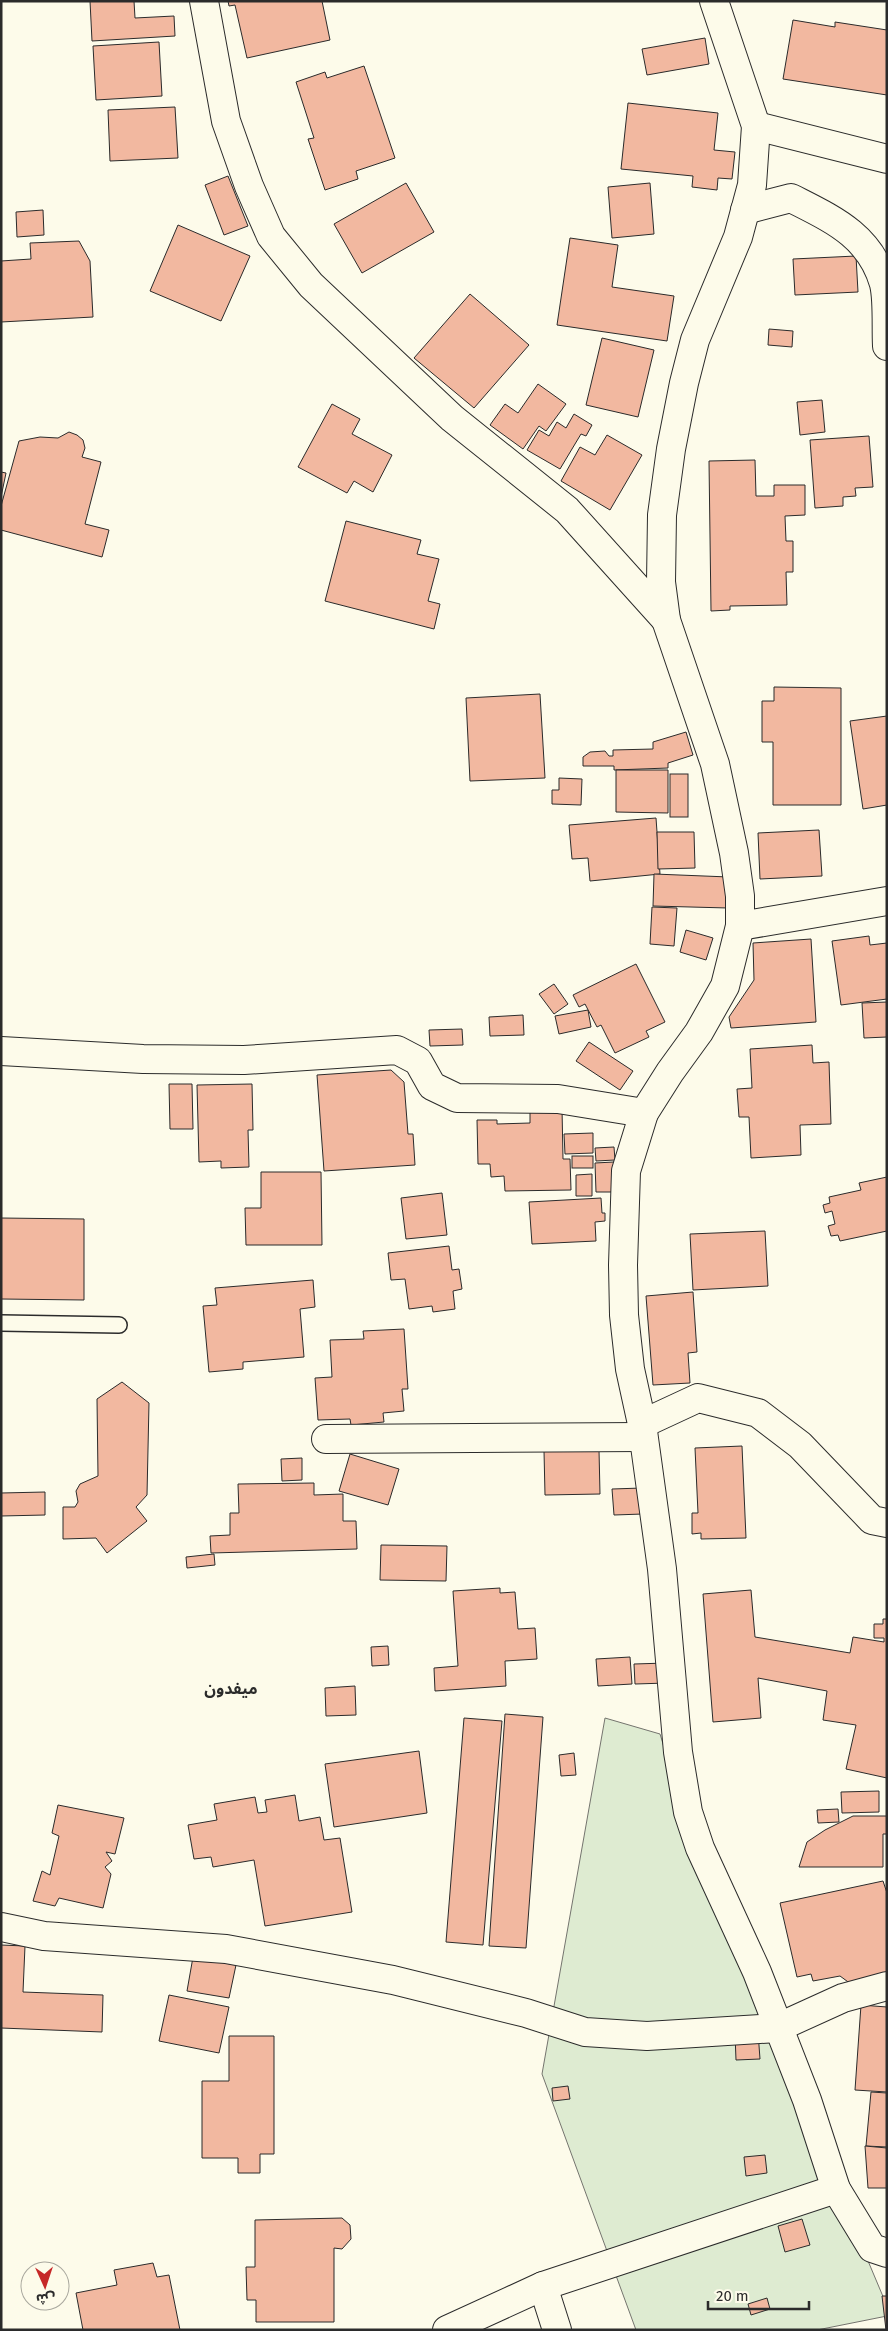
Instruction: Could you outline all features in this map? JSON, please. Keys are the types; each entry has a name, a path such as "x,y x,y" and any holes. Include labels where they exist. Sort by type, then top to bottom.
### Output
{"street":[{"path":"204,1 226,121 249,186 271,236 311,285 452,418 567,510 666,620"},
{"path":"714,1 756,126 752,185 738,236 695,340 671,449 662,515 661,582 666,620 715,764 734,853 740,896 740,926 724,986 699,1032 670,1072 644,1113 626,1171 623,1265 624,1315 630,1369 642,1430 662,1569 678,1752 688,1812 700,1848 757,1972 777,2028 807,2100 836,2189 872,2248 887,2253"},
{"path":"756,126 887,159"},
{"path":"745,210 790,198 838,222 868,247 885,285 887,346"},
{"path":"740,926 887,901"},
{"path":"1,1051 143,1059 244,1060 398,1050 418,1061 432,1086 458,1098 558,1099 644,1113"},
{"path":"326,1438 642,1430 698,1398 758,1413 800,1445 872,1520 887,1523"},
{"path":"1,1927 44,1936 235,1950 393,1980 526,2014 585,2032 647,2036 777,2028 843,1998 887,1986"},
{"path":"447,2330 542,2286 836,2189"},
{"path":"542,2286 557,2330"}],"lane":[{"path":"1,1323 119,1325"}],"green space":[{"path":"605,1718 660,1734 698,1857 887,2306 887,2316 817,2330 636,2330 542,2074"}],"building":[{"path":"90,1 134,1 135,18 174,16 175,36 92,41"},
{"path":"228,1 322,1 330,40 247,58 235,5 229,6"},
{"path":"793,20 835,27 835,22 887,30 887,95 783,79"},
{"path":"705,38 709,64 647,75 642,49"},
{"path":"159,42 162,96 96,100 93,46"},
{"path":"364,66 395,158 356,171 358,179 325,190 308,139 314,138 296,82 325,72 327,78"},
{"path":"628,103 718,113 714,150 735,152 732,179 718,178 717,190 692,187 693,176 621,169"},
{"path":"175,107 178,158 110,161 108,110"},
{"path":"228,176 248,226 224,235 205,185"},
{"path":"406,183 434,232 362,273 334,224"},
{"path":"650,183 654,234 612,238 608,187"},
{"path":"43,210 44,235 17,237 16,212"},
{"path":"178,225 250,256 221,321 150,291"},
{"path":"570,238 618,245 612,287 674,296 667,341 557,325"},
{"path":"79,241 90,261 93,317 1,322 1,261 31,259 30,243"},
{"path":"856,256 858,292 795,295 793,259"},
{"path":"470,294 529,345 474,408 414,358"},
{"path":"769,329 793,331 792,347 768,345"},
{"path":"602,338 654,350 638,417 586,405"},
{"path":"538,384 566,404 546,431 539,426 523,449 490,425 505,404 518,413"},
{"path":"822,400 825,432 800,435 797,402"},
{"path":"332,404 360,419 352,434 392,455 373,492 354,481 347,493 298,467"},
{"path":"574,414 592,425 586,436 581,434 560,469 527,450 539,430 549,436 557,422 566,428"},
{"path":"69,432 83,440 85,448 82,457 101,462 85,524 109,530 102,557 1,530 1,506 19,441 40,437 58,438"},
{"path":"607,435 642,455 610,510 561,481 580,447 595,455"},
{"path":"869,436 873,487 855,488 856,496 843,497 843,506 815,508 810,440"},
{"path":"755,460 756,496 774,496 774,485 805,485 805,515 785,516 786,541 793,541 793,572 786,572 787,605 730,606 730,610 711,611 709,461"},
{"path":"1,472 6,473 1,497"},
{"path":"346,521 421,540 417,554 439,559 428,601 440,604 434,629 325,601"},
{"path":"774,687 841,688 841,805 773,805 773,742 762,742 762,701 774,701"},
{"path":"540,694 545,778 470,781 466,698"},
{"path":"887,716 887,805 863,809 850,721"},
{"path":"686,732 693,755 668,763 668,768 614,770 614,766 583,766 583,757 590,752 605,751 609,756 613,756 613,750 653,749 653,742"},
{"path":"616,770 668,770 668,813 616,812"},
{"path":"670,774 688,774 688,817 670,817"},
{"path":"559,778 582,779 581,805 552,804 552,790 559,790"},
{"path":"656,818 660,874 590,881 588,858 572,859 569,825"},
{"path":"819,830 822,876 760,879 758,833"},
{"path":"657,832 694,832 695,868 658,869"},
{"path":"654,874 729,877 728,908 653,906"},
{"path":"652,907 677,908 674,946 650,944"},
{"path":"686,930 713,938 706,960 680,952"},
{"path":"869,936 870,945 887,943 887,999 841,1005 832,941"},
{"path":"811,939 816,1022 731,1028 729,1017 754,980 753,943"},
{"path":"636,964 665,1022 646,1031 649,1037 615,1053 601,1025 597,1027 585,1004 579,1007 573,995"},
{"path":"554,984 568,1004 554,1014 539,994"},
{"path":"887,1002 887,1037 864,1038 862,1003"},
{"path":"588,1010 591,1027 559,1034 555,1016"},
{"path":"523,1015 524,1035 490,1036 489,1017"},
{"path":"462,1029 463,1045 430,1046 429,1030"},
{"path":"589,1042 633,1071 620,1090 576,1061"},
{"path":"812,1045 813,1063 829,1062 831,1124 800,1125 801,1155 751,1158 749,1117 739,1117 737,1089 752,1088 750,1049"},
{"path":"391,1070 404,1082 408,1134 413,1134 415,1165 324,1171 317,1075"},
{"path":"169,1084 192,1084 193,1129 170,1129"},
{"path":"252,1084 253,1130 248,1130 249,1167 221,1168 221,1161 199,1162 197,1085"},
{"path":"530,1108 562,1108 563,1159 570,1159 571,1190 505,1191 504,1176 491,1177 490,1164 478,1164 477,1120 497,1120 497,1124 530,1123"},
{"path":"593,1133 593,1153 565,1154 564,1134"},
{"path":"614,1147 615,1160 596,1161 595,1148"},
{"path":"572,1156 593,1156 593,1168 572,1168"},
{"path":"614,1162 614,1192 596,1192 595,1163"},
{"path":"261,1172 321,1172 322,1245 246,1245 245,1208 261,1208"},
{"path":"592,1174 592,1196 576,1196 576,1175"},
{"path":"887,1177 887,1231 840,1241 838,1235 831,1236 828,1226 835,1224 832,1211 825,1213 823,1205 830,1203 829,1197 861,1190 859,1183"},
{"path":"442,1193 447,1235 406,1239 401,1198"},
{"path":"601,1198 602,1213 605,1213 605,1221 595,1222 596,1241 532,1244 529,1202"},
{"path":"1,1218 84,1219 84,1300 1,1299"},
{"path":"765,1231 768,1286 693,1290 690,1234"},
{"path":"449,1246 452,1270 459,1269 462,1289 453,1291 455,1309 433,1312 432,1306 409,1309 405,1279 391,1280 388,1253"},
{"path":"313,1280 315,1307 300,1309 304,1357 243,1362 243,1369 209,1372 203,1306 217,1305 215,1288"},
{"path":"693,1292 697,1352 688,1353 690,1383 653,1385 646,1296"},
{"path":"404,1329 408,1389 402,1389 404,1411 383,1413 384,1422 351,1425 350,1419 318,1420 315,1378 332,1377 330,1340 364,1339 363,1331"},
{"path":"122,1382 149,1403 147,1495 136,1507 147,1521 107,1553 96,1538 63,1539 63,1507 75,1507 78,1502 76,1491 80,1484 98,1476 97,1399"},
{"path":"742,1446 746,1538 701,1539 701,1533 692,1534 692,1513 698,1513 695,1448"},
{"path":"599,1450 600,1494 545,1495 544,1451"},
{"path":"350,1454 399,1469 388,1505 339,1491"},
{"path":"302,1458 302,1480 282,1481 281,1459"},
{"path":"314,1483 314,1495 343,1494 343,1521 356,1521 357,1549 211,1553 210,1536 230,1535 230,1513 239,1513 238,1484"},
{"path":"642,1488 643,1514 614,1515 612,1489"},
{"path":"45,1492 45,1515 1,1516 1,1493"},
{"path":"381,1545 447,1546 446,1581 380,1580"},
{"path":"214,1554 215,1565 187,1568 186,1557"},
{"path":"500,1588 500,1593 515,1592 518,1629 535,1628 537,1659 505,1661 506,1686 435,1691 434,1668 458,1666 453,1591"},
{"path":"751,1590 755,1637 850,1653 853,1637 884,1642 884,1638 874,1638 874,1624 883,1624 883,1619 887,1619 887,1778 846,1769 856,1725 823,1720 827,1691 758,1678 761,1718 713,1722 703,1594"},
{"path":"388,1646 389,1665 372,1666 371,1647"},
{"path":"630,1657 632,1684 598,1686 596,1659"},
{"path":"666,1663 667,1683 635,1684 634,1664"},
{"path":"355,1686 356,1715 326,1716 325,1688"},
{"path":"505,1714 543,1717 526,1948 489,1946"},
{"path":"464,1718 502,1721 483,1945 446,1942"},
{"path":"419,1751 427,1813 334,1827 325,1764"},
{"path":"574,1753 576,1775 561,1776 559,1755"},
{"path":"879,1791 879,1812 842,1813 841,1792"},
{"path":"295,1795 299,1821 320,1817 324,1840 340,1838 352,1912 265,1926 254,1860 213,1867 211,1857 194,1859 188,1825 217,1820 214,1804 255,1797 258,1813 267,1812 265,1800"},
{"path":"58,1805 124,1818 115,1854 106,1852 112,1861 105,1867 111,1874 103,1908 59,1898 55,1906 33,1901 42,1871 50,1875 59,1836 52,1833"},
{"path":"838,1809 839,1822 818,1823 817,1810"},
{"path":"853,1816 887,1816 887,1834 883,1834 883,1867 799,1867 807,1842 825,1830"},
{"path":"883,1881 887,1893 887,1980 855,1987 840,1976 813,1981 811,1974 797,1977 780,1903"},
{"path":"1,1945 25,1946 23,1992 103,1995 102,2032 1,2028"},
{"path":"193,1957 236,1965 229,1998 187,1991"},
{"path":"169,1995 229,2007 219,2053 159,2041"},
{"path":"861,2005 887,2007 887,2092 855,2090"},
{"path":"758,2032 760,2059 736,2060 735,2034"},
{"path":"229,2036 274,2036 274,2154 260,2154 260,2173 238,2173 238,2158 202,2158 202,2081 229,2081"},
{"path":"568,2086 570,2099 553,2101 552,2088"},
{"path":"871,2092 887,2093 887,2147 866,2146"},
{"path":"865,2146 887,2148 887,2188 868,2188"},
{"path":"765,2155 767,2173 746,2176 744,2157"},
{"path":"342,2218 350,2225 351,2239 342,2249 334,2248 334,2322 256,2322 256,2300 247,2300 246,2267 255,2267 255,2220"},
{"path":"802,2219 810,2245 785,2252 778,2226"},
{"path":"153,2263 157,2277 169,2275 180,2330 83,2330 76,2293 117,2285 114,2270"},
{"path":"882,2296 887,2296 887,2330 886,2330"},
{"path":"767,2298 770,2309 751,2315 748,2304"}],"district":[{"name":"ميفدون","path":"231,1688"}]}
